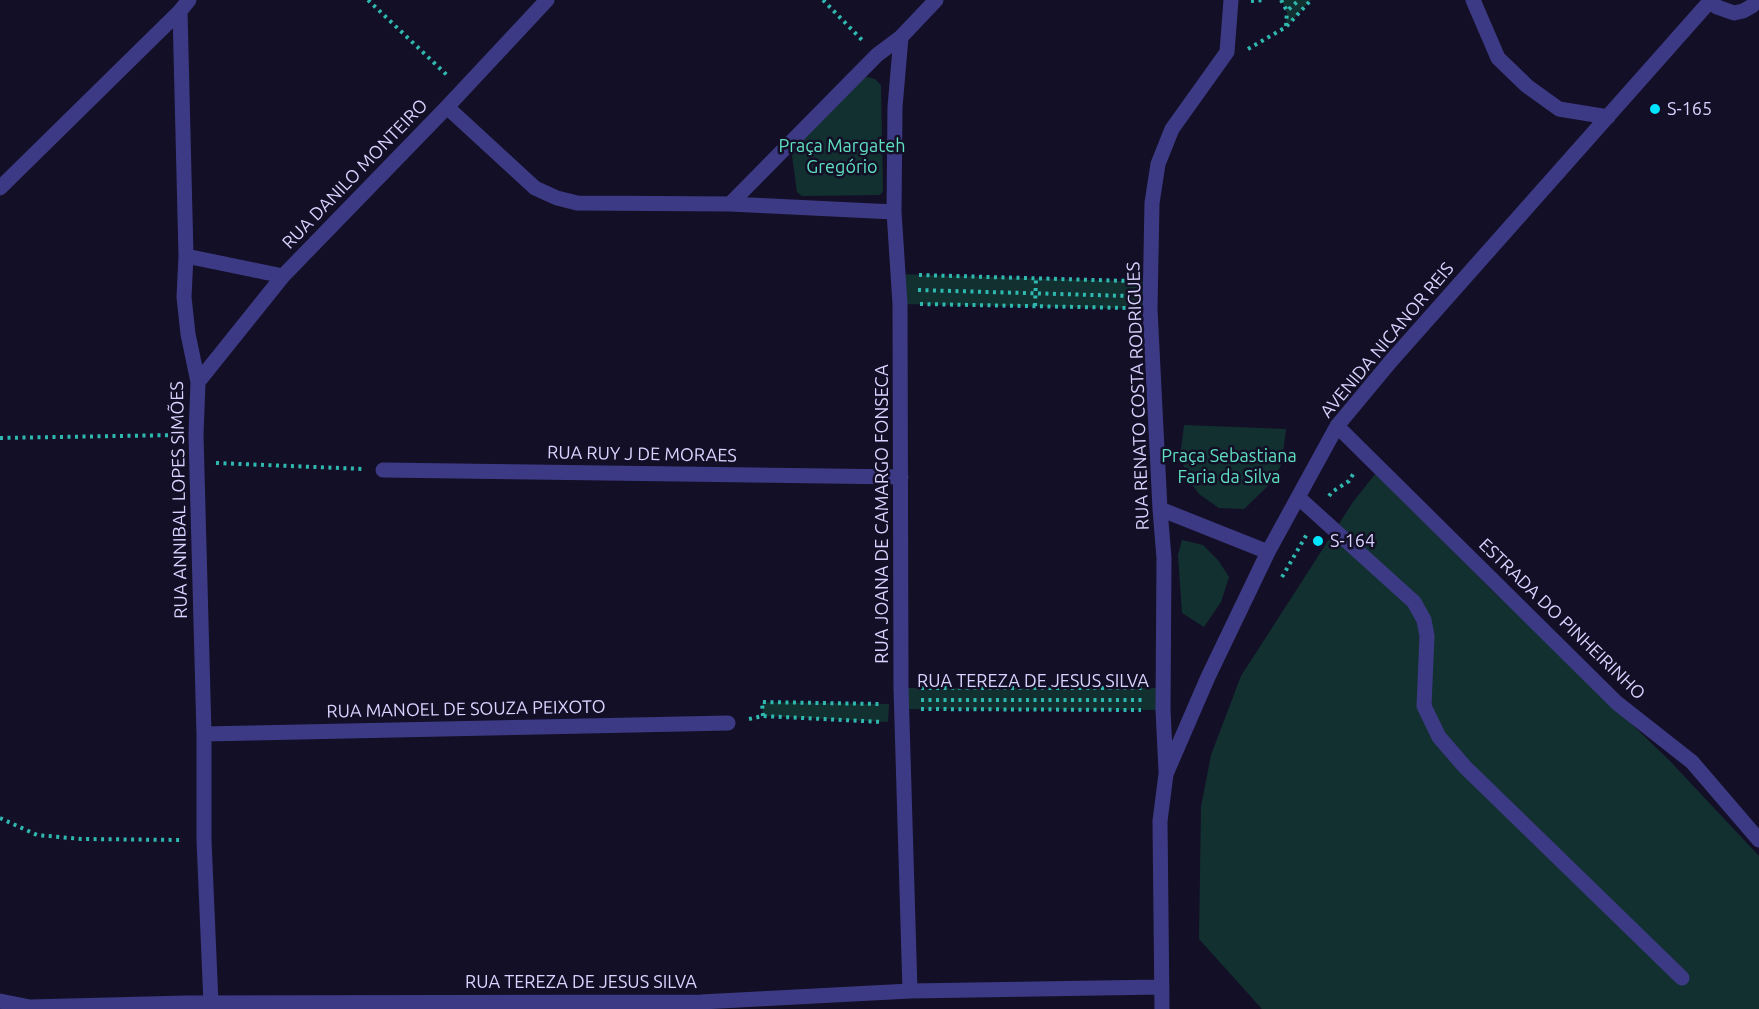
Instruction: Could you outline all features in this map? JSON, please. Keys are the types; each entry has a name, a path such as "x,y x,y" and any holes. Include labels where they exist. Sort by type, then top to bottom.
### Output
{"street":[{"name":"RUA DANILO MONTEIRO","path":"198,382 283,276 548,0"},
{"path":"729,204 877,55 901,37 936,0"},
{"path":"1227,52 1231,0"},
{"path":"1473,0 1498,58 1527,86 1559,109 1608,117"},
{"path":"1711,0 1717,7 1734,13 1756,8"},
{"name":"AVENIDA NICANOR REIS","path":"1162,1009 1160,820 1166,774 1208,677 1268,552 1337,426 1390,361 1711,0"},
{"path":"0,188 185,6"},
{"name":"RUA ANNIBAL LOPES SIMÕES","path":"185,6 185,306 198,382 196,435 204,734 204,840 211,1004"},
{"name":"RUA JOANA DE CAMARGO FONSECA","path":"901,37 895,107 894,212 900,297 902,477 899,700 910,991"},
{"name":"RUA RENATO COSTA RODRIGUES","path":"1166,774 1163,700 1164,558 1151,296 1152,203 1158,164 1172,129 1227,52"},
{"path":"447,107 536,188 557,198 577,203 729,204 894,212"},
{"path":"186,256 283,276"},
{"name":"ESTRADA DO PINHEIRINHO","path":"1337,426 1617,703 1692,762 1759,840"},
{"name":"RUA RUY J DE MORAES","path":"383,470 902,477"},
{"path":"1299,498 1317,517 1414,602 1424,620 1427,636 1424,706 1439,737 1465,767 1682,978"},
{"path":"1160,509 1268,552"},
{"name":"RUA MANOEL DE SOUZA PEIXOTO","path":"204,734 728,723"},
{"name":"RUA TEREZA DE JESUS SILVA","path":"0,1001 30,1007 211,1004 701,1005 910,991 1162,987"}],"path":[{"path":"369,0 462,90"},
{"path":"822,0 877,55"},
{"path":"1281,0 1287,11 1286,27"},
{"path":"1287,11 1299,0"},
{"path":"1227,52 1249,49 1286,27 1311,0"},
{"path":"898,274 1036,278 1151,296"},
{"path":"1035,306 1036,278"},
{"path":"900,297 1035,293 1151,296"},
{"path":"900,297 1035,306 1151,296"},
{"path":"0,438 196,435"},
{"path":"1277,586 1332,492 1349,481 1365,455"},
{"path":"197,462 383,470"},
{"path":"899,700 1163,700"},
{"path":"728,723 763,716 888,722 899,700"},
{"name":"RUA TEREZA DE JESUS SILVA","path":"899,700 1163,700"},
{"path":"763,716 762,702 1163,700"},
{"path":"0,818 37,834 70,838 204,840"}],"green space":[{"path":"1281,0 1311,0 1286,27 1287,11"},
{"name":"Praça Margateh Gregório","path":"867,77 875,79 881,85 883,191 880,195 802,196 797,192 792,156 795,147 861,79"},
{"path":"898,274 1152,282 1150,309 900,304"},
{"name":"Praça Sebastiana Faria da Silva","path":"1184,425 1286,429 1282,463 1272,482 1244,509 1219,508 1199,494 1185,475 1181,449"},
{"path":"1376,473 1492,590 1669,760 1759,856 1759,1009 1262,1009 1199,939 1201,807 1211,755 1241,676 1353,502"},
{"name":"Praça Sebastiana Faria da Silva","path":"1182,540 1203,545 1218,560 1229,577 1221,602 1204,627 1182,613 1178,555"},
{"path":"901,688 1163,688 1163,710 902,709"},
{"path":"762,702 889,704 888,722 763,716"}],"place":[{"name":"S-165","path":"1655,109"},
{"name":"S-164","path":"1318,541"}]}
